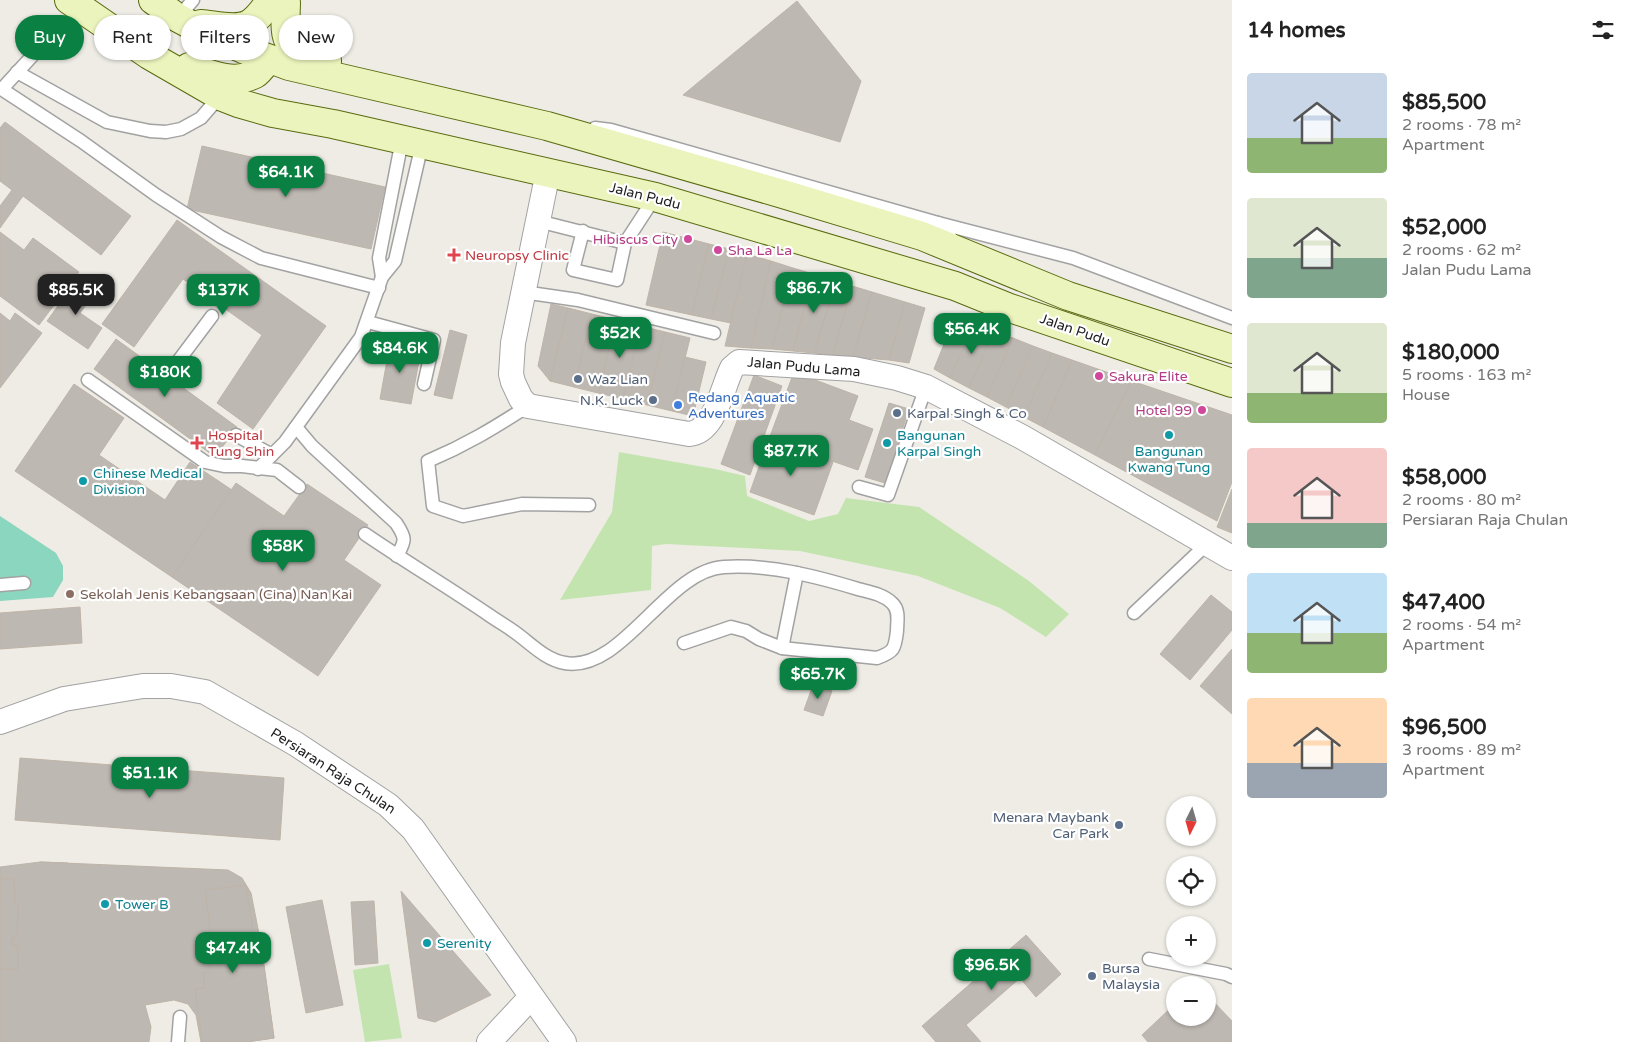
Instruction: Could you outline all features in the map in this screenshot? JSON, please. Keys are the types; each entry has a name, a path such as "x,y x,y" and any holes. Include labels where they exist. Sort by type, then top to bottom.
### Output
{"main road":[{"name":"Jalan Pudu","path":"69,0 94,17"},
{"path":"153,0 186,14 234,27 248,25 279,1 288,42 295,48 366,74 417,96"},
{"path":"186,14 259,61 289,66 547,126 922,236 1068,296 1232,349"},
{"name":"Jalan Pudu","path":"158,60 220,96 273,113 333,124 655,197 955,286 1008,307 1232,383"},
{"path":"165,60 215,76 239,79 259,61"},
{"path":"259,61 264,88 270,93 333,124"}],"street":[{"path":"259,61 279,1"},
{"path":"528,406 516,390 511,374 513,343 548,172"},
{"name":"Jalan Pudu Lama","path":"528,406 689,434 699,432 709,423 732,368 739,362 854,370 897,378 926,387 1022,437 1221,547"},
{"name":"Persiaran Raja Chulan","path":"0,722 64,699 143,686 171,686 205,692 296,744 388,804 402,817 413,829 564,1042"},
{"path":"489,1042 531,997"}],"lane":[{"path":"28,60 1,88 81,141 156,195 221,237 261,258 381,283"},
{"path":"17,72 108,122 150,131 166,132 181,129 201,118 220,96"},
{"path":"547,126 611,130 938,223 1073,258 1232,318"},
{"path":"381,283 379,258 412,142"},
{"path":"258,469 285,442 361,337 381,283 395,261 412,142"},
{"path":"583,231 573,270 617,280 625,243 655,197"},
{"path":"538,221 625,243"},
{"path":"938,223 964,253"},
{"path":"523,292 578,300 714,333"},
{"path":"170,372 212,316"},
{"path":"368,322 434,340 424,384"},
{"path":"88,380 205,462 224,466 277,470 299,487"},
{"path":"859,487 888,495 926,387"},
{"path":"528,406 496,428 428,461 433,506 463,516 522,504 589,505"},
{"path":"296,427 312,446 396,522 404,535 404,543 397,556"},
{"path":"236,435 272,455"},
{"path":"365,534 473,604 546,656 564,663 582,664 601,656 621,641 689,579 704,570 724,567 767,569 797,573 882,596 894,604 898,613 896,646 890,654 877,658 782,648 759,639 746,631 731,627 684,643"},
{"path":"1134,613 1221,547"},
{"path":"782,648 797,573"},
{"path":"0,585 24,583"},
{"path":"1149,958 1226,974 1232,977"},
{"path":"178,1042 180,1018"}],"green space":[{"path":"619,452 745,476 747,496 809,521 838,514 846,498 919,507 1029,581 1069,614 1046,637 1000,608 918,576 800,551 666,544 652,546 651,590 560,600 612,512"},
{"path":"0,516 56,553 63,566 63,580 53,597 0,601"},
{"path":"389,964 402,1038 365,1042 353,970"}],"building":[{"path":"797,1 861,81 840,142 683,95"},
{"path":"5,122 131,216 101,255 23,196 0,228 0,206 12,190 0,181 0,128"},
{"path":"202,146 385,187 371,249 187,209"},
{"path":"177,220 326,326 253,429 217,403 262,335 183,279 134,347 102,324"},
{"path":"0,232 24,250 33,238 79,272 39,325 0,296"},
{"path":"663,232 709,244 692,315 646,305"},
{"path":"709,244 729,249 711,319 692,315"},
{"path":"729,249 747,254 731,323 711,319"},
{"path":"747,254 771,261 751,348 725,346"},
{"path":"771,261 793,268 772,349 751,348"},
{"path":"793,268 813,274 793,351 772,349"},
{"path":"813,274 836,281 814,353 793,351"},
{"path":"76,281 94,294 80,313 102,328 88,349 47,321"},
{"path":"836,281 852,286 833,355 814,353"},
{"path":"852,286 872,292 853,357 833,355"},
{"path":"872,292 905,302 889,360 853,357"},
{"path":"905,302 925,308 909,363 889,360"},
{"path":"551,304 568,308 550,381 538,366"},
{"path":"568,308 592,314 574,387 550,381"},
{"path":"0,313 10,321 15,313 42,333 0,388"},
{"path":"592,314 616,320 598,393 574,387"},
{"path":"955,317 974,324 950,378 934,369"},
{"path":"616,320 641,326 623,399 598,393"},
{"path":"974,324 994,331 969,388 950,378"},
{"path":"641,326 665,332 647,405 623,399"},
{"path":"450,330 467,335 452,399 434,395"},
{"path":"994,331 1013,338 987,397 969,388"},
{"path":"665,332 690,338 672,411 647,405"},
{"path":"1013,338 1033,346 1006,407 987,397"},
{"path":"116,339 237,427 215,457 94,369"},
{"path":"390,344 421,350 411,404 380,399"},
{"path":"1033,346 1052,353 1024,417 1006,407"},
{"path":"1052,353 1072,360 1043,427 1024,417"},
{"path":"685,357 706,362 693,416 672,411"},
{"path":"1072,360 1132,381 1095,455 1043,427"},
{"path":"794,372 858,396 849,420 873,429 858,470 769,439"},
{"path":"754,375 782,386 750,475 721,464"},
{"name":"Bangunan Kwang Tung","path":"1132,381 1232,415 1232,482 1217,521 1095,455"},
{"name":"Chinese Medical Division","path":"74,384 124,418 99,455 165,500 190,462 232,490 172,577 15,471"},
{"name":"Bangunan Karpal Singh","path":"889,403 909,409 885,483 865,477"},
{"path":"769,439 833,462 814,515 750,492"},
{"path":"236,483 284,516 307,484 368,525 344,560 381,585 318,676 172,577"},
{"path":"1232,489 1232,533 1217,527"},
{"path":"1211,595 1232,612 1232,630 1190,680 1160,654"},
{"path":"80,607 82,643 0,649 0,613"},
{"path":"1232,649 1232,714 1200,686"},
{"path":"813,685 832,691 823,716 804,710"},
{"path":"20,758 284,778 280,840 15,820"},
{"name":"Tower B","path":"40,862 68,863 68,866 157,870 157,875 174,876 171,933 167,933 167,937 149,936 147,977 73,974 75,933 37,931"},
{"path":"40,862 228,870 242,878 251,893 261,944 274,1038 246,1042 201,1042 196,1015 188,1004 174,1000 145,1005 151,1027 149,1042 0,1042 0,867"},
{"path":"0,879 14,879 15,904 18,904 17,937 12,937 12,945 18,945 18,969 0,969"},
{"path":"246,885 255,945 261,944 274,1038 246,1042 202,1042 195,989 205,988 203,973 210,972 207,951 213,950 205,890"},
{"name":"Serenity","path":"401,891 491,995 435,1022 418,1018"},
{"path":"322,900 343,1005 306,1013 286,907"},
{"path":"374,901 378,963 355,965 351,902"},
{"path":"1026,935 1061,974 1036,997 1020,978 966,1025 981,1042 936,1042 922,1026"},
{"path":"1216,1004 1232,1021 1232,1042 1148,1042 1142,1035 1166,1012 1166,1026 1216,1026"}],"place":[{"name":"Hibiscus City","path":"688,239"},
{"name":"Sha La La","path":"718,250"},
{"name":"Neuropsy Clinic","path":"454,255"},
{"name":"Sakura Elite","path":"1099,376"},
{"name":"Waz Lian","path":"578,379"},
{"name":"N.K. Luck","path":"653,400"},
{"name":"Redang Aquatic Adventures","path":"678,405"},
{"name":"Hotel 99","path":"1202,410"},
{"name":"Karpal Singh & Co","path":"897,413"},
{"name":"Bangunan Kwang Tung","path":"1169,435"},
{"name":"Hospital Tung Shin","path":"197,443"},
{"name":"Bangunan Karpal Singh","path":"887,443"},
{"name":"Chinese Medical Division","path":"83,481"},
{"name":"Sekolah Jenis Kebangsaan (Cina) Nan Kai","path":"70,594"},
{"name":"Menara Maybank Car Park","path":"1119,825"},
{"name":"Tower B","path":"105,904"},
{"name":"Serenity","path":"427,943"},
{"name":"Bursa Malaysia","path":"1092,976"}]}
